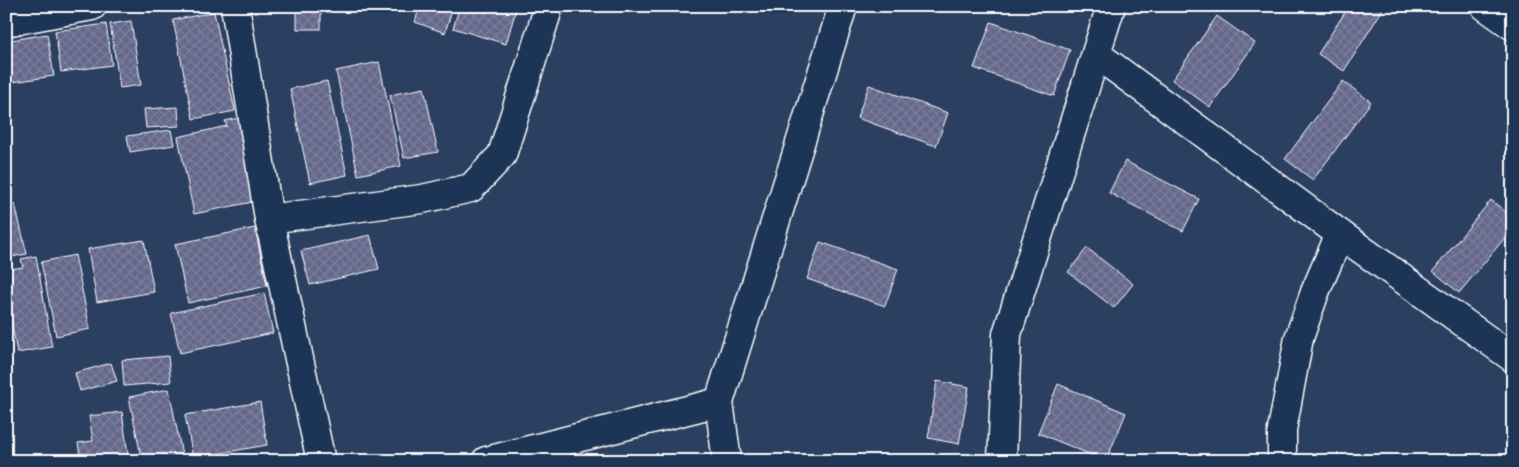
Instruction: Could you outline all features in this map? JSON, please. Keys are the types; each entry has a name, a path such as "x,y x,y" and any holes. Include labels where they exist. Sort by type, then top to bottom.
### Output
{"street":[{"path":"6,22 92,6"},
{"path":"235,6 269,219 320,461"},
{"path":"269,219 422,199 471,188 502,154 549,6"},
{"path":"727,461 719,402 842,6"},
{"path":"1002,461 1007,334 1112,6"},
{"path":"1485,6 1513,26"},
{"path":"1096,54 1340,234 1513,358"},
{"path":"1282,461 1282,430 1299,338 1315,292 1340,234"},
{"path":"486,461 719,402"}],"building":[{"path":"420,6 453,6 445,33 415,22"},
{"path":"460,6 517,6 506,44 453,28"},
{"path":"1349,6 1385,6 1344,71 1318,54"},
{"path":"297,8 321,8 321,29 297,29"},
{"path":"214,12 235,111 193,119 173,20"},
{"path":"1217,16 1255,43 1210,107 1172,80"},
{"path":"131,21 141,85 120,88 110,24"},
{"path":"991,22 1070,50 1054,96 974,68"},
{"path":"106,24 112,65 61,72 55,31"},
{"path":"47,34 54,76 13,82 6,41"},
{"path":"379,62 401,166 358,175 336,71"},
{"path":"6,63 10,82 6,83"},
{"path":"327,81 347,175 310,183 290,89"},
{"path":"1343,81 1371,102 1313,180 1285,159"},
{"path":"869,85 948,113 936,146 857,118"},
{"path":"424,88 438,152 404,158 390,95"},
{"path":"178,107 179,126 146,128 144,109"},
{"path":"239,118 257,201 194,214 178,137 227,126 225,121"},
{"path":"171,130 174,145 130,152 127,136"},
{"path":"6,156 12,186 6,187"},
{"path":"1125,161 1199,199 1183,231 1109,193"},
{"path":"1491,200 1513,218 1513,228 1459,293 1433,271"},
{"path":"15,204 27,254 6,258 6,206"},
{"path":"255,228 267,286 188,303 175,244"},
{"path":"370,235 379,269 310,285 301,251"},
{"path":"144,240 154,292 97,302 88,249"},
{"path":"820,242 898,269 885,306 807,279"},
{"path":"1087,248 1133,284 1114,308 1068,272"},
{"path":"75,255 90,329 56,336 41,262"},
{"path":"36,256 52,347 17,353 6,293 6,282 12,281 10,269 23,267 21,259"},
{"path":"264,293 273,333 180,353 171,313"},
{"path":"168,356 171,382 124,386 122,360"},
{"path":"111,363 117,381 80,391 75,373"},
{"path":"937,381 969,387 959,444 928,438"},
{"path":"1058,384 1126,413 1106,461 1038,433"},
{"path":"169,389 182,455 155,461 142,461 129,397"},
{"path":"260,402 267,445 193,458 185,415"},
{"path":"122,412 129,461 81,461 78,443 93,441 89,416"}]}
